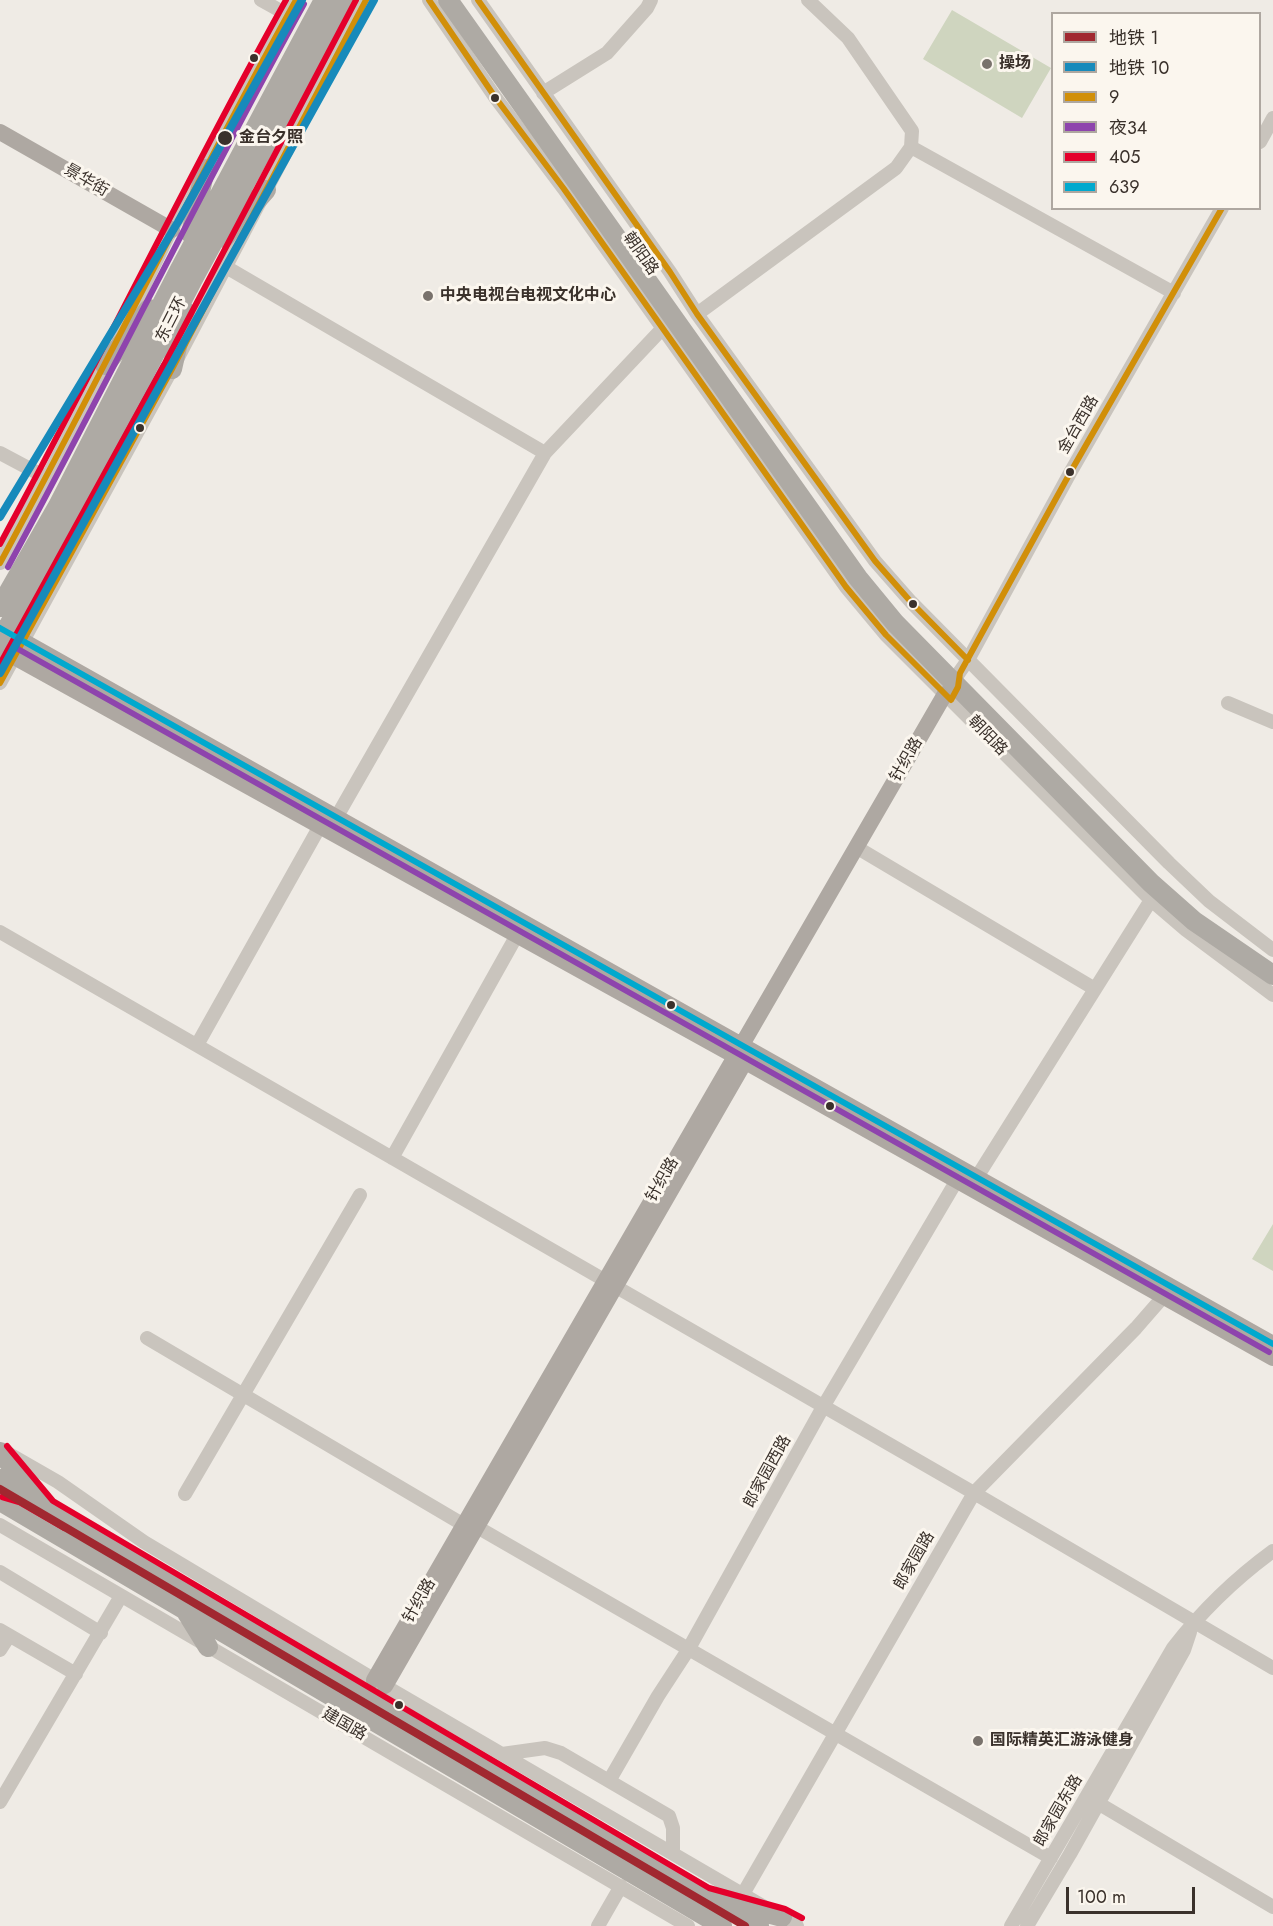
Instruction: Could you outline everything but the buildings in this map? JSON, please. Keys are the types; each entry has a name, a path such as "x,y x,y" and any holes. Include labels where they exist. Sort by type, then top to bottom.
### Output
{"highway":[{"name":"东三环","path":"0,640 190,268 315,33 324,0"},
{"name":"东三环","path":"315,33 344,0"},
{"name":"朝阳路","path":"447,0 858,578 895,623 956,682 1151,883 1273,967"},
{"name":"朝阳路","path":"461,0 864,572 956,682"},
{"path":"172,369 205,169"},
{"path":"105,365 190,268 266,190"},
{"name":"东三环","path":"0,607 65,511"},
{"name":"朝阳路","path":"1197,916 1273,975"},
{"path":"0,1450 47,1508"},
{"path":"0,1467 10,1503"},
{"name":"建国路","path":"0,1479 10,1503 183,1609 722,1926"},
{"name":"建国路","path":"10,1503 47,1508 703,1916 759,1926"},
{"path":"183,1609 208,1647"},
{"path":"703,1916 790,1922"}],"main road":[{"name":"景华街","path":"0,132 170,234"},
{"name":"景华街","path":"0,143 170,234"},
{"path":"0,628 336,818 957,1180 1168,1292 1273,1344"},
{"path":"8,653 517,935 977,1177 1273,1358"},
{"name":"针织路","path":"379,1683 956,682"}],"street":[{"path":"261,0 288,15"},
{"path":"0,563 47,478 170,234 296,0"},
{"path":"0,683 8,653 24,642 172,369 366,0"},
{"name":"朝阳路","path":"429,0 495,97 564,189 846,587 886,635 956,682 1197,916 1273,995"},
{"name":"朝阳路","path":"478,0 670,272 697,314 875,561 910,602 956,682 1151,900 1197,916 1273,950"},
{"path":"543,93 607,53 647,8 651,0"},
{"path":"697,314 896,168 911,147 912,131 848,38 808,0"},
{"path":"1261,140 1273,118"},
{"path":"911,147 1174,293"},
{"name":"金台西路","path":"956,682 1071,473 1221,210"},
{"path":"226,267 546,453"},
{"path":"336,818 546,453 662,329"},
{"path":"0,453 47,478"},
{"path":"1228,703 1273,722"},
{"path":"196,1045 320,826"},
{"path":"860,850 1095,989"},
{"path":"977,1177 1151,900"},
{"path":"0,932 974,1493 1273,1668"},
{"path":"392,1158 517,935"},
{"name":"郎家园西路","path":"609,1781 658,1696 688,1650 823,1407 957,1180"},
{"path":"185,1494 360,1195"},
{"name":"郎家园路","path":"743,1894 974,1493 1168,1292"},
{"path":"147,1338 470,1526 836,1733 1051,1858"},
{"path":"0,1450 58,1482 144,1542 379,1683 790,1922"},
{"name":"建国路","path":"0,1526 621,1886 703,1916"},
{"name":"郎家园东路","path":"1027,1926 1093,1800 1184,1650 1194,1622 1258,1562 1273,1551"},
{"path":"0,1572 101,1633"},
{"path":"0,1802 121,1596"},
{"path":"0,1650 4,1633 76,1674"},
{"path":"502,1754 545,1748 561,1753 669,1816 673,1828 673,1853"},
{"path":"1093,1800 1273,1906"},
{"name":"郎家园东路","path":"1011,1926 1051,1858 1093,1800"},
{"path":"598,1926 621,1886"}],"green space":[{"name":"操场","path":"952,10 1051,68 1022,118 923,59"},
{"path":"1273,1224 1273,1271 1252,1259"}],"metro line":[{"name":"10","path":"0,517 178,222 302,0"},
{"name":"10","path":"0,673 374,0"},
{"name":"1","path":"0,1489 745,1926"}],"transit line":[{"name":"405","path":"0,544 286,0"},
{"name":"9","path":"0,563 220,140 296,0"},
{"name":"405","path":"0,664 164,365 356,0"},
{"name":"9","path":"0,683 172,369 366,0"},
{"name":"9","path":"429,0 495,97 564,189 846,587 886,635 951,700 958,687 960,673 1070,473 1221,210"},
{"name":"9","path":"478,0 670,272 697,314 875,561 911,602 968,660"},
{"name":"夜34","path":"8,567 228,144 304,4"},
{"name":"夜34","path":"164,365 16,638 15,644 18,649 1269,1352"},
{"name":"639","path":"0,628 1273,1344"},
{"name":"405","path":"7,1446 53,1501 709,1888 785,1909 802,1918"},
{"name":"405","path":"2,1497 19,1502 64,1528"}],"place":[{"name":"操场","path":"987,64"},
{"name":"金台夕照","path":"225,138"},
{"name":"中央电视台电视文化中心","path":"428,296"},
{"name":"国际精英汇游泳健身","path":"978,1741"}]}
